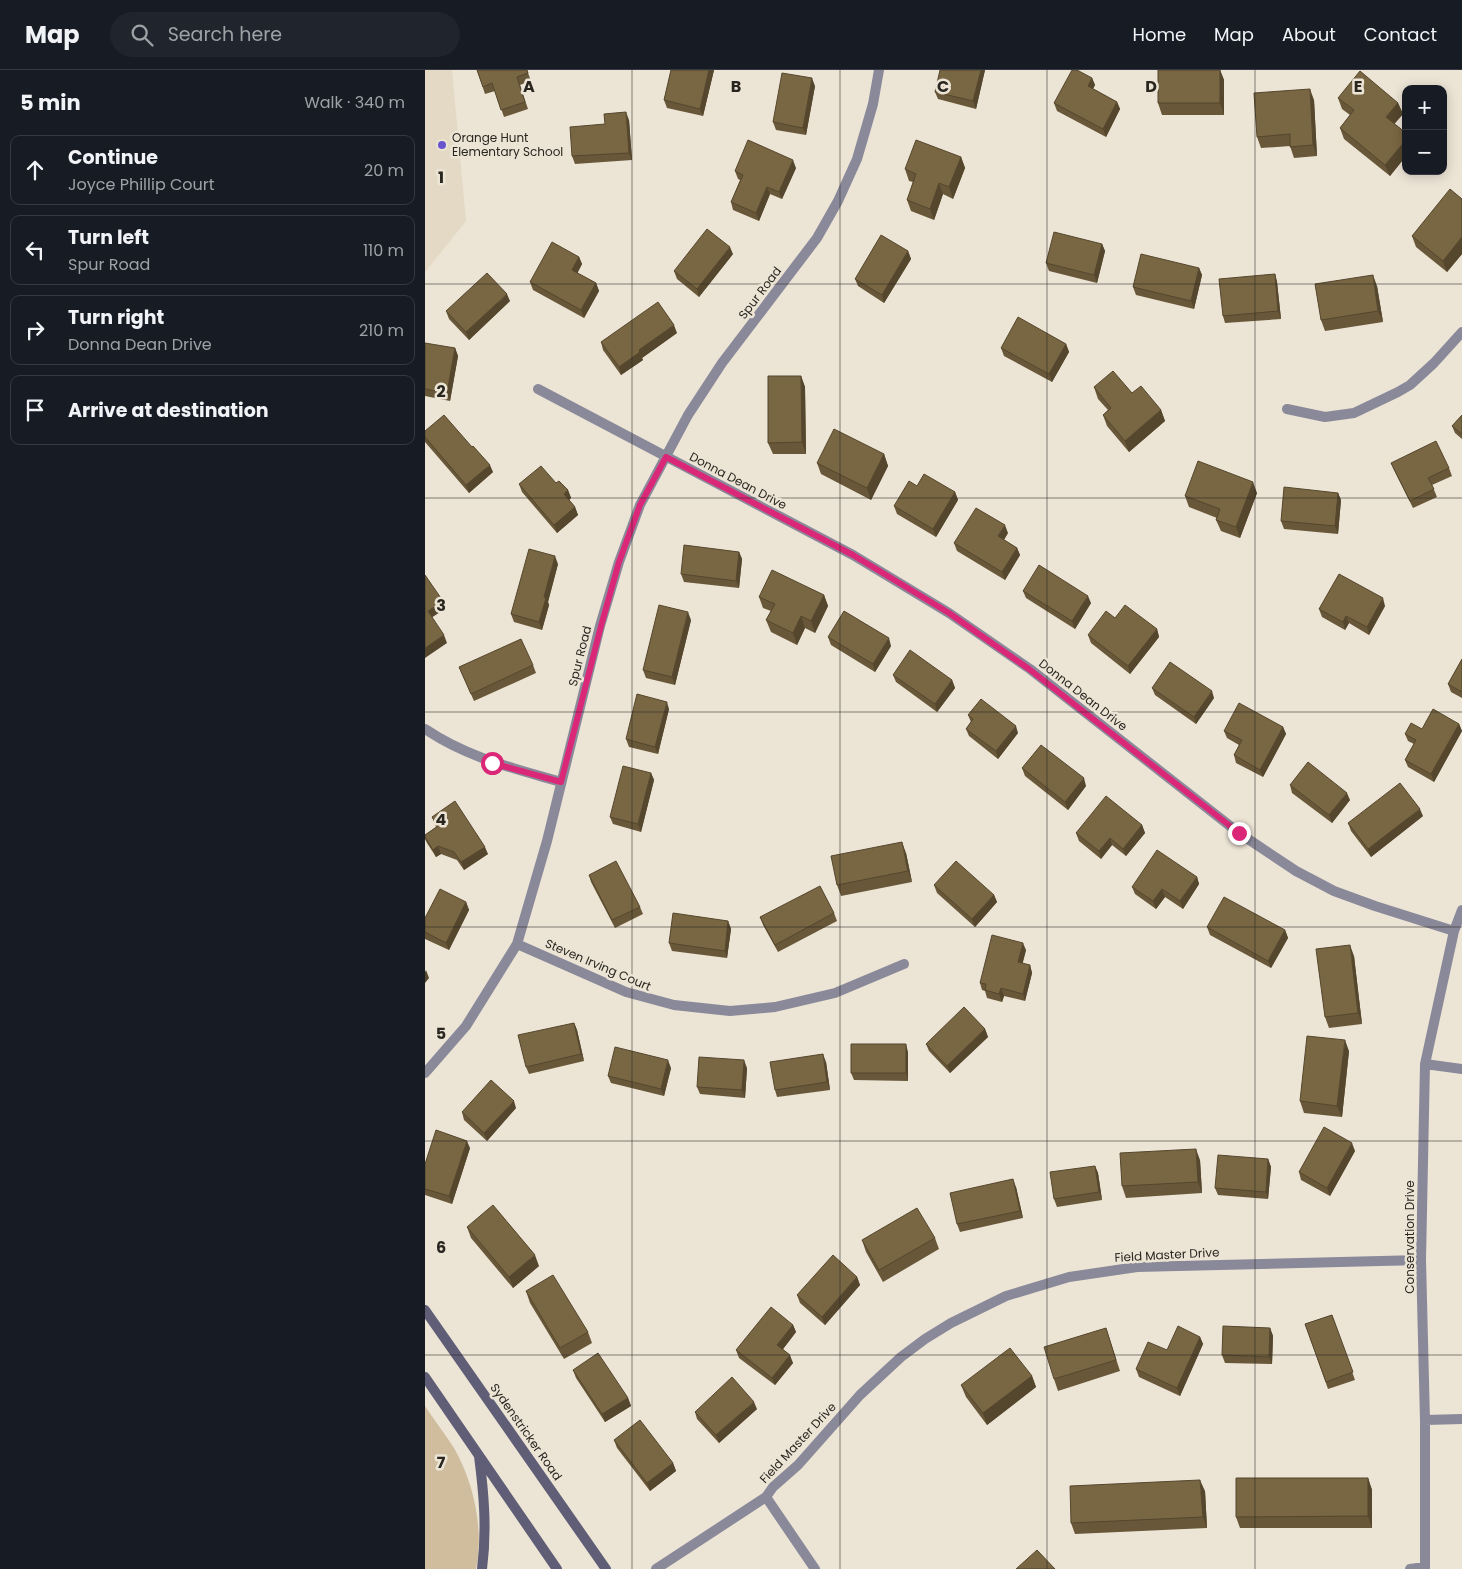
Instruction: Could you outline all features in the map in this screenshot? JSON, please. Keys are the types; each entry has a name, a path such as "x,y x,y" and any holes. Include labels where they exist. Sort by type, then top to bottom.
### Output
{"main road":[{"name":"Sydenstricker Road","path":"425,1310 606,1569"},
{"path":"425,1377 557,1569"},
{"path":"478,1452 484,1498 486,1543 482,1569"}],"street":[{"name":"Spur Road","path":"425,1073 466,1026 517,944 547,841 601,626 619,562 640,505 688,416 722,363 817,238 838,201 857,159 873,104 879,70"},
{"path":"1287,409 1325,417 1354,413 1410,385 1435,363 1462,332"},
{"name":"Donna Dean Drive","path":"538,389 853,555 949,613 1029,669 1239,833 1296,871 1334,891 1454,931"},
{"path":"425,729 458,749 492,763 561,782"},
{"name":"Conservation Drive","path":"1425,1568 1425,1420 1421,1260 1425,1064 1454,931 1462,910"},
{"name":"Steven Irving Court","path":"517,944 626,992 674,1005 730,1011 775,1007 835,993 904,964"},
{"path":"1425,1064 1462,1069"},
{"name":"Field Master Drive","path":"656,1569 766,1497 773,1487 798,1465 860,1395 901,1357 951,1323 1006,1296 1069,1277 1137,1267 1421,1260"},
{"path":"1425,1420 1462,1419"},
{"path":"766,1497 815,1569"},
{"path":"1410,1569 1425,1568"}],"shaded area":[{"name":"Orange Hunt Elementary School","path":"425,70 452,70 466,221 425,272"},
{"path":"425,1406 454,1448 472,1491 476,1507 479,1538 476,1569 425,1569"}],"building":[{"path":"477,70 527,70 528,73 517,77 525,102 501,110 492,83 483,87"},
{"path":"671,70 709,70 700,109 664,100"},
{"path":"940,70 981,70 973,101 935,92"},
{"path":"1072,70 1077,70 1092,78 1088,86 1117,102 1103,129 1054,103"},
{"path":"1158,70 1220,70 1220,103 1158,103"},
{"path":"1360,71 1398,103 1386,117 1402,130 1402,145 1385,165 1340,128 1354,110 1338,98"},
{"path":"782,73 812,78 803,128 773,122"},
{"path":"1310,89 1313,145 1290,147 1290,134 1257,137 1254,93"},
{"path":"626,112 629,153 572,156 570,127 605,124 604,114"},
{"path":"748,140 793,160 779,192 767,187 756,213 731,202 743,175 735,171"},
{"path":"916,140 961,157 949,187 939,183 930,209 907,200 916,174 905,169"},
{"path":"1450,189 1462,199 1462,237 1443,261 1412,236"},
{"path":"707,229 730,247 697,289 674,271"},
{"path":"1054,232 1102,244 1094,275 1046,263"},
{"path":"881,235 908,251 882,295 855,279"},
{"path":"552,242 579,257 572,270 596,283 581,310 530,282"},
{"path":"1141,254 1199,268 1191,301 1133,287"},
{"path":"487,273 507,294 466,332 446,311"},
{"path":"1275,274 1278,311 1223,316 1219,279"},
{"path":"1373,275 1378,311 1321,320 1315,284"},
{"path":"658,302 674,325 619,367 601,342"},
{"path":"1018,317 1066,344 1049,374 1001,348"},
{"path":"425,343 455,348 447,393 425,389"},
{"path":"1113,371 1132,393 1141,386 1161,410 1125,441 1103,415 1111,408 1094,387"},
{"path":"768,376 801,376 802,442 768,443"},
{"path":"444,415 490,465 466,485 425,437 425,431"},
{"path":"1462,415 1462,434 1452,426"},
{"path":"834,429 884,454 867,488 817,463"},
{"path":"1436,441 1449,468 1428,478 1434,489 1410,501 1391,463"},
{"path":"1198,461 1253,482 1236,527 1216,520 1220,509 1185,496"},
{"path":"541,466 556,483 559,481 568,490 564,494 575,507 554,525 519,484"},
{"path":"924,474 955,492 933,529 894,506 909,481 917,486"},
{"path":"1284,487 1338,493 1335,526 1281,521"},
{"path":"976,508 1005,525 998,536 1017,548 1002,572 954,543"},
{"path":"684,545 739,552 736,581 681,574"},
{"path":"529,549 555,556 539,622 511,614"},
{"path":"1039,565 1088,596 1072,621 1023,591"},
{"path":"772,570 824,595 811,621 801,616 793,633 766,620 775,604 759,597"},
{"path":"1339,574 1383,598 1367,627 1346,616 1343,622 1319,609"},
{"path":"425,575 443,601 428,611 444,635 425,648"},
{"path":"659,605 688,612 672,677 643,670"},
{"path":"1125,605 1157,629 1128,666 1088,635 1106,611 1115,618"},
{"path":"844,611 889,638 873,664 828,637"},
{"path":"521,639 533,665 471,694 459,667"},
{"path":"910,650 952,680 935,704 893,675"},
{"path":"1462,659 1462,692 1448,684"},
{"path":"1170,662 1212,691 1194,717 1152,688"},
{"path":"637,694 667,702 655,747 626,739"},
{"path":"981,699 1016,726 996,751 966,729 973,719 968,715"},
{"path":"1239,703 1283,727 1260,770 1234,755 1242,740 1224,731"},
{"path":"1433,709 1459,724 1431,774 1405,760 1416,740 1405,734 1411,723 1422,729"},
{"path":"1041,745 1084,778 1065,802 1022,768"},
{"path":"1308,762 1347,793 1329,815 1290,785"},
{"path":"623,766 651,773 638,824 610,817"},
{"path":"1400,783 1420,809 1368,849 1348,823"},
{"path":"1106,796 1142,825 1123,849 1110,838 1099,851 1076,833"},
{"path":"455,801 485,847 461,862 454,852 438,846 433,850 425,837 425,835 438,826 432,817"},
{"path":"902,842 908,871 837,885 831,856"},
{"path":"1157,850 1197,877 1180,901 1162,889 1153,901 1132,887"},
{"path":"616,861 640,907 612,920 589,875"},
{"path":"956,861 994,895 972,919 934,885"},
{"path":"820,886 834,913 775,945 760,917"},
{"path":"440,889 466,902 446,943 425,932 425,918"},
{"path":"1224,897 1285,930 1268,961 1207,927"},
{"path":"673,913 728,921 725,951 669,943"},
{"path":"992,935 1023,943 1018,962 1030,965 1023,994 1001,988 999,994 985,990 986,984 980,983"},
{"path":"1350,945 1358,1013 1325,1017 1316,949"},
{"path":"964,1007 985,1029 947,1066 926,1044"},
{"path":"574,1023 581,1054 526,1067 518,1035"},
{"path":"1307,1036 1345,1040 1337,1106 1300,1101"},
{"path":"851,1044 906,1044 906,1073 851,1073"},
{"path":"615,1047 668,1060 661,1089 608,1076"},
{"path":"823,1054 827,1082 775,1090 770,1062"},
{"path":"699,1057 744,1060 742,1090 697,1087"},
{"path":"491,1080 514,1101 484,1133 462,1112"},
{"path":"1324,1127 1352,1143 1327,1188 1299,1172"},
{"path":"436,1130 467,1141 449,1196 425,1189 425,1164"},
{"path":"1196,1149 1198,1182 1122,1186 1120,1153"},
{"path":"1218,1155 1268,1159 1266,1192 1215,1188"},
{"path":"1095,1166 1099,1192 1054,1199 1050,1172"},
{"path":"1013,1179 1020,1211 957,1224 950,1193"},
{"path":"493,1205 535,1255 509,1277 467,1227"},
{"path":"917,1208 935,1238 879,1270 862,1240"},
{"path":"833,1255 857,1277 822,1317 797,1295"},
{"path":"553,1275 588,1332 560,1348 526,1291"},
{"path":"771,1307 793,1325 777,1345 790,1355 772,1378 736,1350"},
{"path":"1332,1315 1353,1372 1326,1382 1305,1324"},
{"path":"1178,1326 1200,1337 1177,1388 1136,1369 1148,1342 1167,1350"},
{"path":"1223,1326 1270,1328 1269,1357 1222,1355"},
{"path":"1106,1328 1116,1360 1054,1379 1044,1347"},
{"path":"1010,1348 1032,1376 983,1413 961,1385"},
{"path":"598,1353 628,1398 602,1414 573,1370"},
{"path":"732,1377 754,1402 716,1435 695,1412"},
{"path":"640,1420 673,1463 647,1483 614,1440"},
{"path":"1236,1478 1368,1478 1368,1516 1236,1517"},
{"path":"1200,1480 1203,1517 1071,1523 1070,1486"},
{"path":"1037,1550 1055,1569 1016,1569"}],"place":[{"name":"Orange Hunt Elementary School","path":"442,145"}],"route":[{"path":"492,763 561,782 619,562 640,505 666,457 853,555 949,613 1029,669 1239,833"}]}
